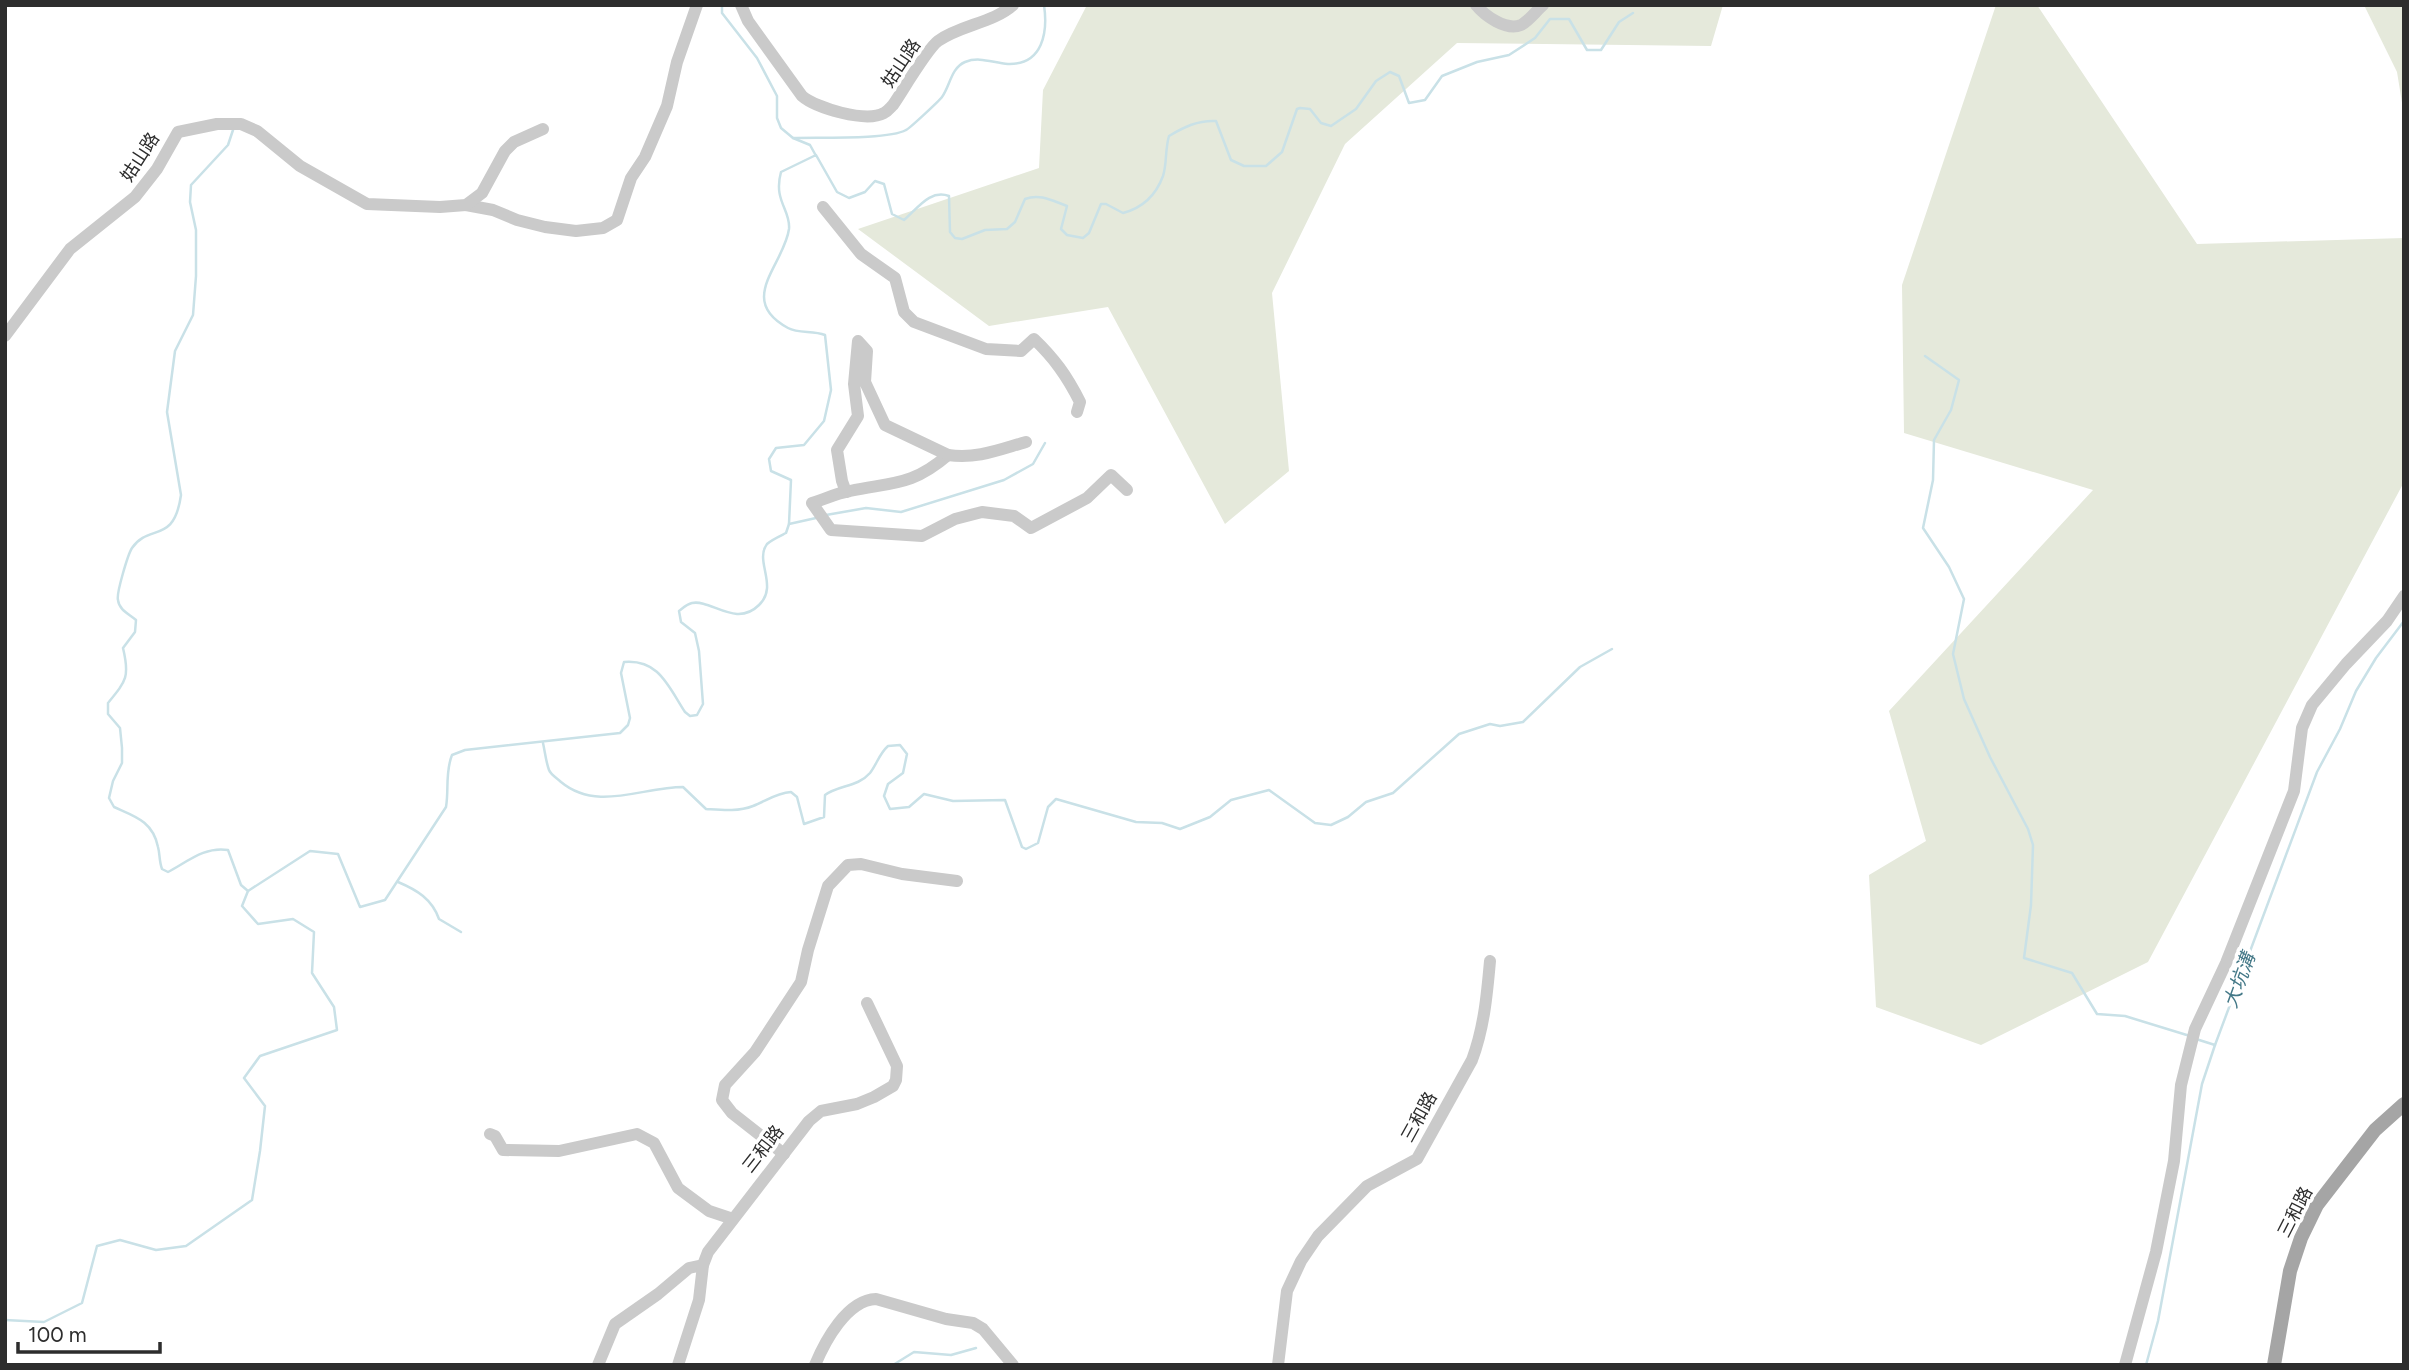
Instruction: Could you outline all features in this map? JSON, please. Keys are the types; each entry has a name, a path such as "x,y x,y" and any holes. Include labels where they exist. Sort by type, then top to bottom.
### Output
{"main road":[{"name":"三和路","path":"2274,1365 2290,1271 2301,1238 2317,1205 2375,1129 2404,1104"}],"street":[{"name":"姑山路","path":"5,336 70,249 135,197 157,169 178,132 217,124 242,124 257,131 300,166 367,204 466,205 493,210 545,227 576,231 603,228 617,220 631,178 656,133 667,106 677,62 697,5"},
{"name":"姑山路","path":"741,5 748,21 802,96 811,104 870,117 884,114 893,105 935,42 1007,11 1013,5"},
{"path":"1476,5 1482,13 1514,27 1524,24 1543,5"},
{"path":"466,205 482,193 505,151 514,142 543,129"},
{"path":"823,207 861,254 895,278 901,305 914,322 986,349 1021,351 1034,339 1056,360 1068,377 1080,402 1077,412"},
{"path":"846,492 837,450 858,416 854,384 858,341 867,351 865,382 885,425 948,455 975,457 1026,442"},
{"path":"948,455 937,465 908,481 846,492 812,503 831,530 922,536 955,519 982,512 1014,516 1031,528 1087,498 1111,475 1127,490"},
{"path":"2125,1365 2156,1252 2174,1161 2181,1085 2195,1030 2226,963 2294,791 2302,728 2312,705 2387,621 2404,596"},
{"path":"784,1154 732,1113 722,1100 725,1085 755,1052 801,982 828,886 848,865 862,864 902,874 957,881"},
{"name":"三和路","path":"1278,1365 1287,1291 1301,1261 1318,1237 1367,1186 1417,1159 1472,1060 1478,1045 1487,996 1490,961"},
{"name":"三和路","path":"678,1365 699,1300 703,1265 708,1252 733,1219 809,1121 821,1111 857,1104 893,1086 897,1066 867,1003"},
{"path":"490,1134 495,1136 503,1150 515,1152 559,1151 637,1134 654,1143 678,1188 709,1211 733,1219"},
{"path":"598,1365 615,1324 690,1268 703,1265"},
{"path":"815,1365 834,1329 859,1304 876,1298 946,1319 973,1323 983,1329 1013,1365"}],"shaded area":[{"path":"1087,5 1723,5 1711,46 1457,43 1345,144 1272,293 1289,471 1225,524 1108,307 989,326 858,229 1039,168 1043,90"},
{"path":"1996,5 2037,5 2197,244 2404,238 2404,482 2148,962 1981,1045 1876,1007 1869,875 1926,841 1889,711 2093,490 1904,433 1902,285"},
{"path":"2364,5 2404,5 2404,115 2397,72"}],"waterway":[{"path":"722,5 722,13 757,58 777,96 777,118 781,128 793,138 810,145 815,154"},
{"path":"793,138 869,137 906,130 942,97 954,73 965,62 987,60 1020,63 1036,53 1044,36 1044,5"},
{"path":"5,1320 44,1322 82,1303 97,1246 120,1240 156,1250 186,1246 252,1200 265,1106 244,1078 260,1056 337,1030 334,1007 312,973 314,932 293,919 258,924 242,906 248,891 310,851 338,854 360,907 385,900 446,807 452,755 465,750 620,733 628,725 630,718 621,673 624,662 636,662 654,670 667,684 685,712 690,716 697,715 703,704 699,651 695,633 681,622 679,611 685,606 699,603 741,614 750,611 765,598 767,582 764,551 767,544 786,533 789,524 791,480 771,471 769,459 776,448 804,445 824,421 831,390 825,335 788,328 773,317 766,306 764,294 767,282 789,229 779,190 781,172 816,155 837,192 849,198 865,192 875,181 884,184 892,214 904,220 930,197 949,196 950,232 955,238 962,239 985,230 1007,229 1015,222 1025,199 1046,198 1067,206 1061,229 1067,235 1083,238 1089,233 1101,204 1123,213 1136,208 1152,195 1163,176 1169,136 1186,127 1216,121 1231,160 1244,166 1266,166 1282,152 1297,109 1310,109 1321,123 1331,126 1356,109 1376,81 1390,72 1399,76 1409,103 1425,100 1442,76 1477,62 1509,55 1535,38 1550,19 1569,19 1587,50 1601,50 1619,22 1633,13"},
{"path":"233,130 228,145 191,185 190,202 196,230 193,315 175,351 167,412 181,495 173,521 160,531 146,536 132,548 120,582 120,606 136,620 135,632 123,648 125,678 108,703 108,714 120,728 122,748 122,763 113,781 109,798 114,807 142,821 152,831 162,869 168,872 212,850 228,850 241,885 248,891"},
{"path":"1925,356 1959,380 1951,410 1934,440 1933,480 1923,528 1949,567 1964,599 1953,654 1964,699 1990,757 2028,829 2033,845 2031,905 2024,958 2072,973 2097,1014 2125,1016 2190,1036"},
{"path":"826,515 866,508 901,512 1004,480 1033,464 1045,443"},
{"path":"789,524 816,518"},
{"name":"大坑溝","path":"2146,1365 2158,1321 2202,1084 2215,1045 2317,772 2356,691 2376,658 2404,621"},
{"path":"543,743 549,770 575,791 605,797 683,787 706,809 730,810 747,808 791,792 797,797 804,824 824,817 825,795 865,778 888,746 900,745 907,754 903,773 888,784 884,796 890,809 909,807 924,794 953,801 1005,800 1022,847 1026,849 1038,843 1048,807 1056,799 1136,822 1162,823 1180,829 1210,817 1231,800 1269,790 1315,823 1331,825 1348,817 1366,802 1393,793 1459,734 1490,724 1500,726 1523,722 1580,667 1612,649"},
{"path":"398,882 423,896 439,919 461,932"},
{"path":"2196,1039 2215,1045"},
{"path":"893,1365 914,1352 951,1355 976,1348"}]}
